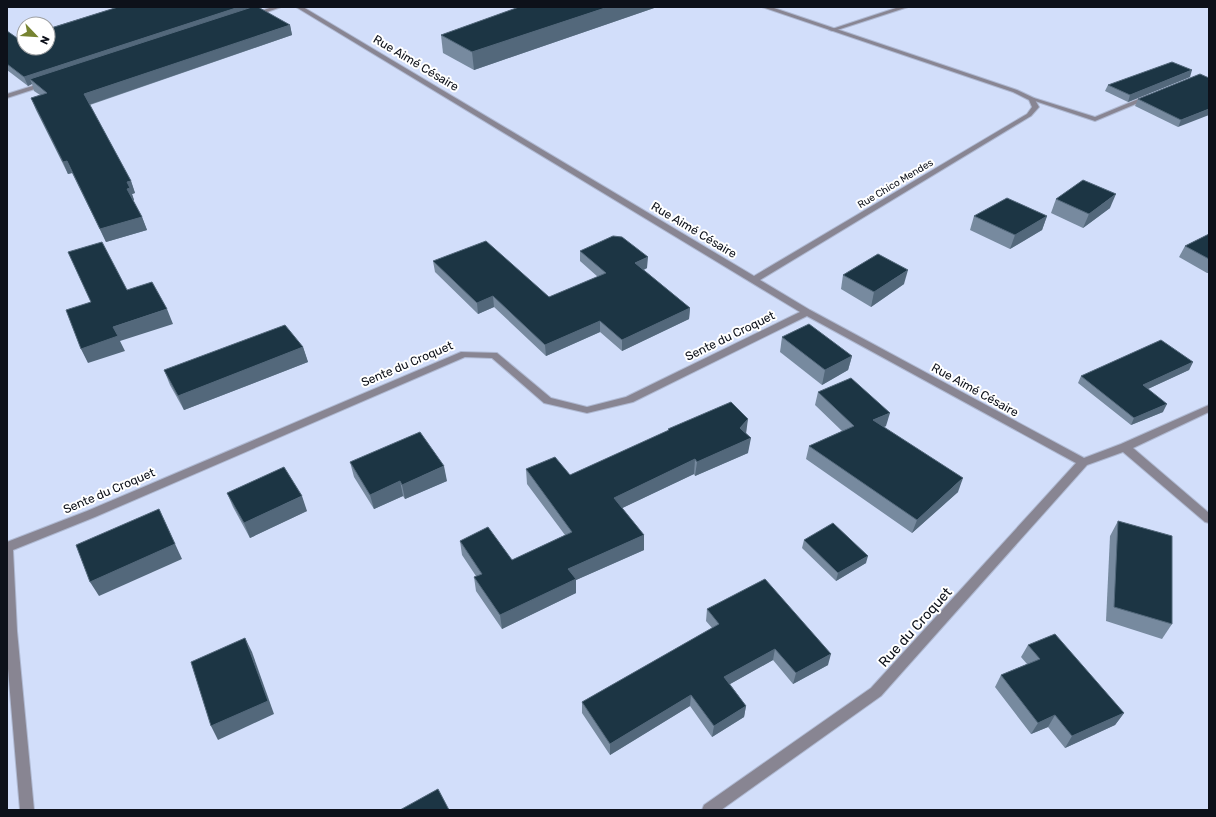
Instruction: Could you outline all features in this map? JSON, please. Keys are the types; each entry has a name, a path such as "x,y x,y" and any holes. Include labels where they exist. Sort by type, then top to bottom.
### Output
{"street":[{"path":"250,16 278,7"},
{"name":"Rue Aimé Césaire","path":"299,7 807,312 1083,462"},
{"path":"765,7 1096,119 1158,93"},
{"path":"832,30 905,7"},
{"path":"7,96 51,82"},
{"name":"Rue Chico Mendes","path":"755,280 1029,115 1036,107 1032,98"},
{"name":"Sente du Croquet","path":"7,548 91,514 464,354 494,355 548,401 587,410 630,400 807,312"},
{"name":"Rue du Croquet","path":"710,810 876,692 1083,462 1124,446 1209,408"},
{"path":"1124,446 1209,519"},
{"path":"7,548 11,631 27,810"}],"building":[{"path":"118,7 239,7 24,77 7,64 7,31 16,37 16,56 56,56 56,26"},
{"path":"252,7 258,7 290,25 84,94 131,181 127,182 130,188 127,189 142,217 100,229 67,161 63,162 31,98 47,93 30,79"},
{"path":"519,7 608,7 472,52 441,35"},
{"path":"1172,62 1192,70 1130,95 1108,85"},
{"path":"1200,74 1209,78 1209,109 1181,120 1138,99"},
{"path":"1083,180 1116,194 1089,214 1056,199"},
{"path":"1007,198 1047,216 1015,235 974,216"},
{"path":"1209,234 1209,259 1185,246"},
{"path":"613,236 622,237 648,257 635,263 690,308 622,340 600,321 545,345 493,296 477,303 433,261 486,241 549,297 606,273 580,251"},
{"path":"102,242 127,290 152,282 167,309 113,327 118,336 81,349 66,310 91,302 68,252"},
{"path":"878,254 908,270 874,292 843,275"},
{"path":"809,324 852,356 825,370 782,337"},
{"path":"285,325 303,347 178,396 164,370"},
{"path":"1161,340 1193,362 1143,385 1167,404 1134,418 1081,376"},
{"path":"851,378 890,413 873,420 963,478 917,520 809,446 854,426 818,392"},
{"path":"731,402 748,419 740,428 751,438 697,462 695,459 614,498 644,535 568,569 576,579 500,615 474,577 482,574 460,541 488,527 512,560 572,532 526,469 555,457 570,475 669,430 668,429"},
{"path":"420,432 444,466 402,485 400,481 370,495 350,462"},
{"path":"284,467 302,496 244,523 227,493"},
{"path":"159,509 175,544 90,582 76,545"},
{"path":"1118,521 1172,536 1172,624 1114,607"},
{"path":"833,523 868,556 838,573 804,540"},
{"path":"765,579 831,654 796,673 775,649 724,677 746,706 714,726 691,695 610,744 582,702 719,624 707,609"},
{"path":"1055,634 1124,713 1072,736 1055,715 1038,723 1001,675 1040,659 1028,645"},
{"path":"245,638 268,701 211,726 191,662"},
{"path":"438,789 449,810 400,810"}]}
